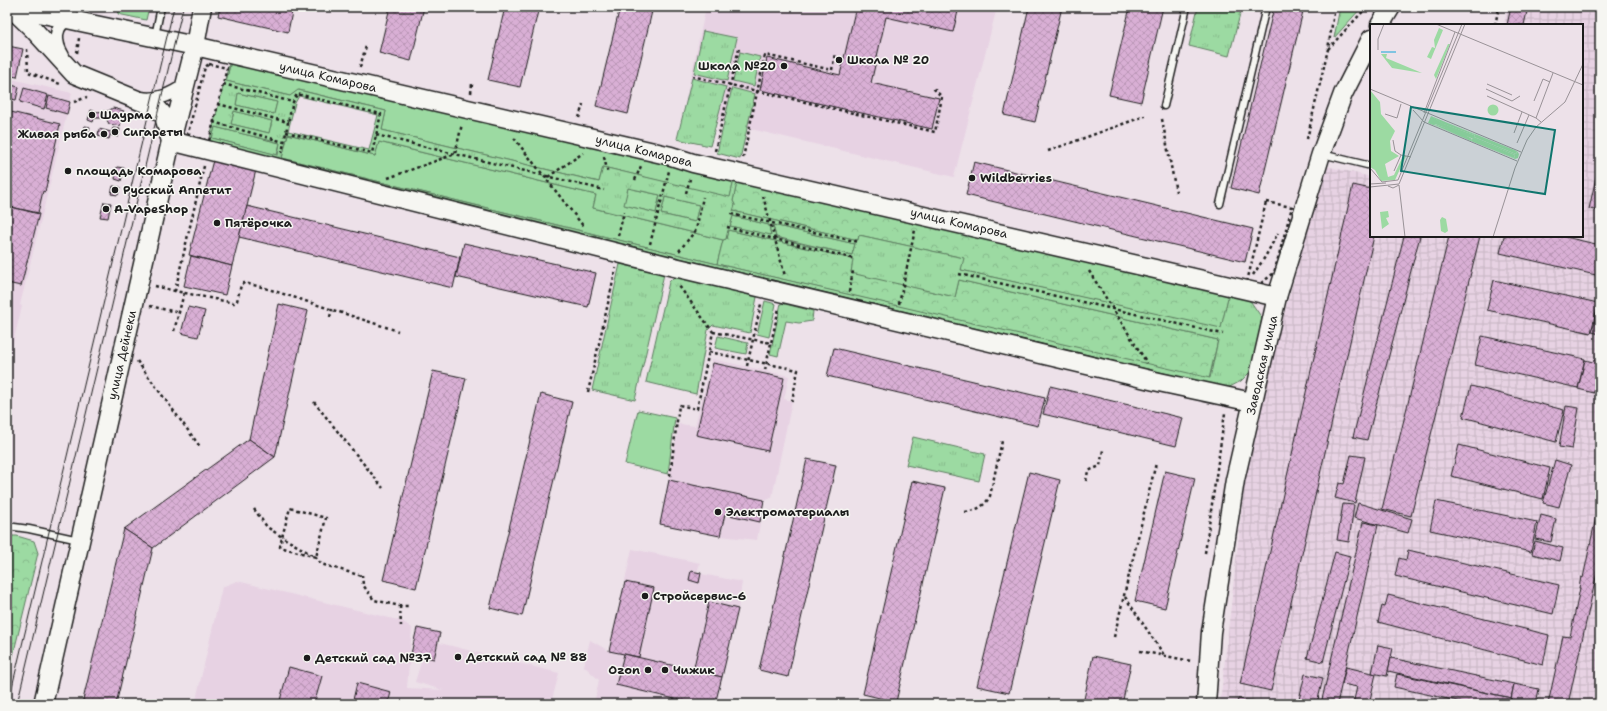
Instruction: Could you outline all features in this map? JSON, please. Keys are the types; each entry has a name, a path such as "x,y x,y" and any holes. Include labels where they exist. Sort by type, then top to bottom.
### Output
{"street":[{"name":"улица Комарова","path":"10,7 194,46 670,156 758,178 1278,297"},
{"path":"10,7 39,34 71,72 83,79 157,108 164,116 171,141 670,266 1159,382 1252,402"},
{"name":"улица Дейнеки","path":"43,704 202,7"},
{"path":"1381,24 1391,7"},
{"path":"72,19 64,22 58,28 56,33 57,44 63,56 83,79"},
{"name":"Заводская улица","path":"1206,704 1212,632 1224,545 1235,480 1252,402 1278,297 1321,154 1343,94 1370,41"},
{"path":"115,92 145,98 158,98 172,93 185,85"}],"lane":[{"path":"154,38 161,7"},
{"path":"1164,106 1188,7"},
{"path":"1220,204 1266,7"},
{"path":"1321,154 1370,166"},
{"path":"7,526 80,540"}],"path":[{"path":"1307,139 1336,7"},
{"path":"1328,49 1367,7"},
{"path":"1494,24 1499,7"},
{"path":"352,66 360,68 366,46"},
{"path":"714,152 739,48"},
{"path":"743,159 765,54 832,70 835,53"},
{"path":"210,64 227,68 218,104 208,141 191,136 189,134 206,65 210,64"},
{"path":"692,76 935,132 942,97 932,87"},
{"path":"223,84 293,102"},
{"path":"470,96 472,84"},
{"path":"281,159 284,142 286,132 288,122 293,102 298,94 381,114 372,153 286,132"},
{"path":"218,104 288,122"},
{"path":"583,104 578,120 586,121"},
{"path":"1048,151 1145,116"},
{"path":"455,154 464,119"},
{"path":"1162,119 1176,192"},
{"path":"213,122 284,142"},
{"path":"376,135 604,190"},
{"path":"514,137 587,230"},
{"path":"548,177 585,151"},
{"path":"382,180 455,154"},
{"path":"176,291 205,164"},
{"path":"648,250 670,166"},
{"path":"758,178 785,277"},
{"path":"675,256 696,230 703,197"},
{"path":"1292,207 1266,202 1247,282 1260,284 1274,273 1292,207 1293,199"},
{"path":"617,242 624,212"},
{"path":"731,214 859,242"},
{"path":"898,310 919,214"},
{"path":"727,227 855,258"},
{"path":"1085,265 1159,382"},
{"path":"588,392 616,267"},
{"path":"847,299 853,271"},
{"path":"959,274 1223,334"},
{"path":"153,293 156,278"},
{"path":"154,286 235,303 238,299 242,284 244,283 262,287 398,331"},
{"path":"678,284 713,332 771,343"},
{"path":"174,331 180,313 184,293"},
{"path":"151,300 150,306 180,313"},
{"path":"747,366 761,303"},
{"path":"765,370 779,307"},
{"path":"330,317 332,309"},
{"path":"670,476 679,405 697,410 713,332"},
{"path":"709,352 798,370 792,401"},
{"path":"134,368 136,360 201,448"},
{"path":"314,402 383,488"},
{"path":"965,512 986,504 1002,441"},
{"path":"1086,481 1088,471 1100,466 1103,450"},
{"path":"1114,637 1125,597 1156,463"},
{"path":"290,508 326,518 316,557 280,547 290,508"},
{"path":"254,510 268,527 316,557 320,564 362,575 363,585 374,600 400,606 410,606"},
{"path":"1125,597 1164,655"},
{"path":"400,606 401,626"},
{"path":"1140,651 1191,661"}],"shaded area":[{"name":"Школа № 20","path":"706,7 997,7 954,177 683,113"},
{"path":"1508,7 1600,7 1600,704 1220,704 1247,462 1279,332 1326,166 1370,177 1370,237 1583,237 1583,24 1504,24"},
{"path":"7,78 72,93 20,305 22,306 7,368"},
{"path":"712,359 789,376 784,399 792,401 772,497 764,500 757,540 720,536 660,524 679,424 695,426"},
{"path":"632,549 700,563 697,573 742,582 738,609 715,704 594,704 599,680 584,666 590,640 609,651"},
{"name":"Детский сад №37","path":"237,581 402,621 412,628 407,688 443,690 415,682 428,640 559,673 551,704 195,704 222,587"}],"green space":[{"path":"120,7 149,7 146,20 118,14"},
{"path":"1198,7 1242,7 1229,56 1189,46"},
{"path":"1340,7 1362,7 1334,38"},
{"path":"703,31 737,38 727,81 694,73"},
{"path":"740,52 760,57 754,86 733,81"},
{"path":"230,60 1231,289 1251,302 1262,318 1252,370 1241,381 1228,388 208,146","holes":["231,61 734,180 730,197 603,167 599,182 382,130 386,111 298,90 290,96 226,81","238,93 277,102 274,114 236,105","299,96 378,115 369,150 288,131 295,103","234,111 272,121 269,133 231,124","215,127 280,143 278,155 212,138","288,134 375,156 379,142 596,195 593,208 723,240 726,239 728,230 853,259 851,273 955,297 959,280 1218,340 1210,378 717,264 282,158","738,178 1230,289 1221,328 961,270 964,258 859,235 858,240 733,211 735,205 733,201","628,188 660,195 656,213 624,205","665,197 699,205 695,222 661,214","733,216 769,225 771,235 730,226","773,225 855,244 852,255 776,238"]},
{"path":"231,61 734,180 730,198 603,167 599,182 382,130 386,111 299,90 290,96 226,81"},
{"path":"692,78 726,87 710,146 677,139"},
{"path":"732,88 755,94 740,159 717,153"},
{"path":"238,93 277,102 274,114 236,105"},
{"path":"234,111 272,121 269,133 231,124"},
{"path":"215,127 280,143 277,155 212,138"},
{"path":"288,134 375,156 379,142 596,195 593,208 723,240 717,264 282,158"},
{"path":"738,177 1230,289 1221,329 961,270 963,258 859,235 858,240 733,211 735,205 733,201"},
{"path":"628,188 660,195 656,213 623,205"},
{"path":"665,197 699,205 695,222 661,214"},
{"path":"733,216 769,225 771,236 730,226"},
{"path":"773,225 855,244 852,255 776,237"},
{"path":"728,230 854,259 851,272 955,297 959,280 1218,340 1209,379 717,264 723,240 726,239"},
{"path":"620,264 664,274 635,400 592,390"},
{"path":"675,276 757,297 750,333 713,325 708,330 696,394 646,382 669,282"},
{"path":"765,301 776,304 769,337 757,334"},
{"path":"781,303 813,311 812,321 799,323 786,321 778,356 770,354"},
{"path":"718,336 748,343 746,354 715,348"},
{"path":"638,410 675,418 668,474 625,464"},
{"path":"913,437 985,454 979,481 906,465"},
{"path":"7,536 17,536 34,541 38,553 7,680"}],"building":[{"path":"220,7 293,7 288,32 218,16"},
{"path":"390,7 424,7 411,61 379,53"},
{"path":"505,7 539,7 520,87 488,80"},
{"path":"620,7 653,7 628,114 596,106"},
{"name":"Школа №20","path":"838,7 959,7 953,32 886,17 871,83 939,98 932,129 760,90 767,58 840,75 855,11"},
{"path":"1029,7 1062,7 1035,122 1004,115"},
{"path":"1130,7 1163,7 1141,102 1109,95"},
{"path":"1274,7 1304,7 1259,195 1231,188"},
{"path":"1511,7 1528,7 1524,24 1507,24"},
{"path":"8,46 23,49 17,77 7,75"},
{"path":"7,84 19,87 16,100 7,98"},
{"path":"24,88 48,95 44,109 20,102"},
{"path":"49,96 70,102 67,114 46,108"},
{"path":"113,108 124,111 120,126 109,124 106,118 108,111"},
{"name":"Шаурма","path":"91,110 96,112 93,122 88,120"},
{"path":"7,111 60,124 45,192 43,191 38,213 7,206"},
{"path":"108,111 106,118 94,118 96,112"},
{"name":"Шаурма","path":"85,126 90,127 87,136 83,135"},
{"name":"Сигареты","path":"113,128 120,129 118,137 111,135"},
{"path":"99,129 111,132 109,139 98,136"},
{"path":"1600,159 1600,211 1589,209"},
{"path":"213,160 256,170 232,266 189,255"},
{"path":"974,162 1253,229 1245,262 966,195"},
{"path":"117,167 124,168 121,181 115,179"},
{"path":"1353,185 1370,189 1370,237 1374,237 1271,691 1240,684"},
{"name":"Русский Аппетит","path":"113,186 120,187 118,195 111,194"},
{"name":"A-VapeShop","path":"104,202 111,203 108,218 100,217"},
{"path":"7,206 39,214 21,286 7,283"},
{"path":"247,206 460,257 453,288 239,237"},
{"path":"1404,237 1420,237 1367,440 1353,437"},
{"path":"1449,237 1480,237 1411,516 1382,509"},
{"path":"1504,237 1565,237 1600,245 1600,276 1500,253"},
{"path":"464,243 596,273 588,307 456,277"},
{"path":"191,256 232,266 225,295 184,286"},
{"path":"1494,280 1598,303 1591,333 1487,310"},
{"path":"279,304 308,311 275,457 249,439"},
{"path":"1600,304 1600,334 1592,332"},
{"path":"188,307 205,311 198,337 181,333"},
{"path":"1482,336 1585,359 1578,388 1475,365"},
{"path":"834,348 1045,398 1038,426 827,376"},
{"path":"1585,360 1593,362 1594,360 1600,361 1600,392 1594,391 1594,393 1578,389"},
{"path":"713,363 784,378 768,451 696,435"},
{"path":"433,371 466,378 416,588 383,580"},
{"path":"1050,386 1183,418 1176,446 1043,414"},
{"path":"1471,386 1564,410 1556,442 1463,417"},
{"path":"541,394 572,402 522,616 490,608"},
{"path":"1566,406 1579,408 1572,449 1559,447"},
{"path":"249,439 275,457 153,548 124,529"},
{"path":"1459,445 1550,468 1543,499 1451,476"},
{"path":"1351,455 1365,457 1355,503 1335,498 1339,483 1344,484"},
{"path":"807,459 836,465 788,677 759,670"},
{"path":"1555,460 1571,465 1559,507 1543,503"},
{"path":"1165,471 1195,478 1165,608 1135,601"},
{"path":"1029,472 1060,480 1009,693 977,686"},
{"path":"669,480 764,500 760,522 725,514 720,536 660,524"},
{"path":"912,481 945,488 896,702 863,694"},
{"path":"1600,498 1600,559 1568,704 1548,704 1563,636 1570,637 1581,577 1583,578"},
{"path":"1436,501 1537,522 1531,552 1430,530"},
{"path":"1358,503 1412,519 1408,533 1354,518"},
{"path":"1343,504 1354,505 1349,542 1337,540"},
{"path":"1541,515 1556,519 1551,542 1535,539"},
{"path":"1363,522 1378,525 1337,704 1321,704"},
{"path":"124,529 153,548 116,704 82,704"},
{"path":"1535,541 1563,548 1560,561 1532,554"},
{"path":"1408,550 1559,585 1553,614 1395,576 1399,558 1406,560"},
{"path":"1335,552 1350,556 1323,662 1307,658"},
{"path":"691,571 701,573 699,583 689,580"},
{"path":"625,582 654,588 639,657 609,651"},
{"path":"1388,595 1549,635 1543,665 1378,622 1382,606 1385,607"},
{"path":"709,602 738,609 722,677 693,671"},
{"path":"417,628 440,633 434,659 411,654"},
{"path":"1378,645 1393,648 1387,676 1372,673"},
{"path":"624,654 722,677 715,704 696,704 616,685"},
{"path":"1093,656 1131,664 1122,704 1083,704"},
{"path":"1391,658 1514,684 1511,698 1388,671"},
{"path":"289,667 322,676 315,701 326,704 279,704"},
{"path":"1346,667 1376,674 1369,704 1353,704 1357,687 1342,684"},
{"path":"1305,674 1323,678 1317,704 1298,704"},
{"path":"1397,674 1511,698 1510,704 1471,704 1394,687"},
{"path":"357,683 391,692 388,704 352,704"},
{"path":"1514,684 1539,689 1536,704 1510,704"},
{"path":"1238,699 1273,704 1237,704"}],"tram line":[{"path":"8,704 174,7"},
{"path":"17,704 183,7"}],"place":[{"name":"Школа № 20","path":"839,60"},
{"name":"Школа №20","path":"784,66"},
{"name":"Шаурма","path":"92,115"},
{"name":"Сигареты","path":"115,132"},
{"name":"Живая рыба","path":"104,134"},
{"name":"площадь Комарова","path":"68,171"},
{"name":"Wildberries","path":"972,178"},
{"name":"Русский Аппетит","path":"115,190"},
{"name":"A-VapeShop","path":"106,209"},
{"name":"Пятёрочка","path":"217,223"},
{"name":"Электроматериалы","path":"718,512"},
{"name":"Стройсервис-6","path":"645,596"},
{"name":"Детский сад № 88","path":"458,657"},
{"name":"Детский сад №37","path":"307,658"},
{"name":"Ozon","path":"648,670"},
{"name":"Чижик","path":"665,670"}]}
